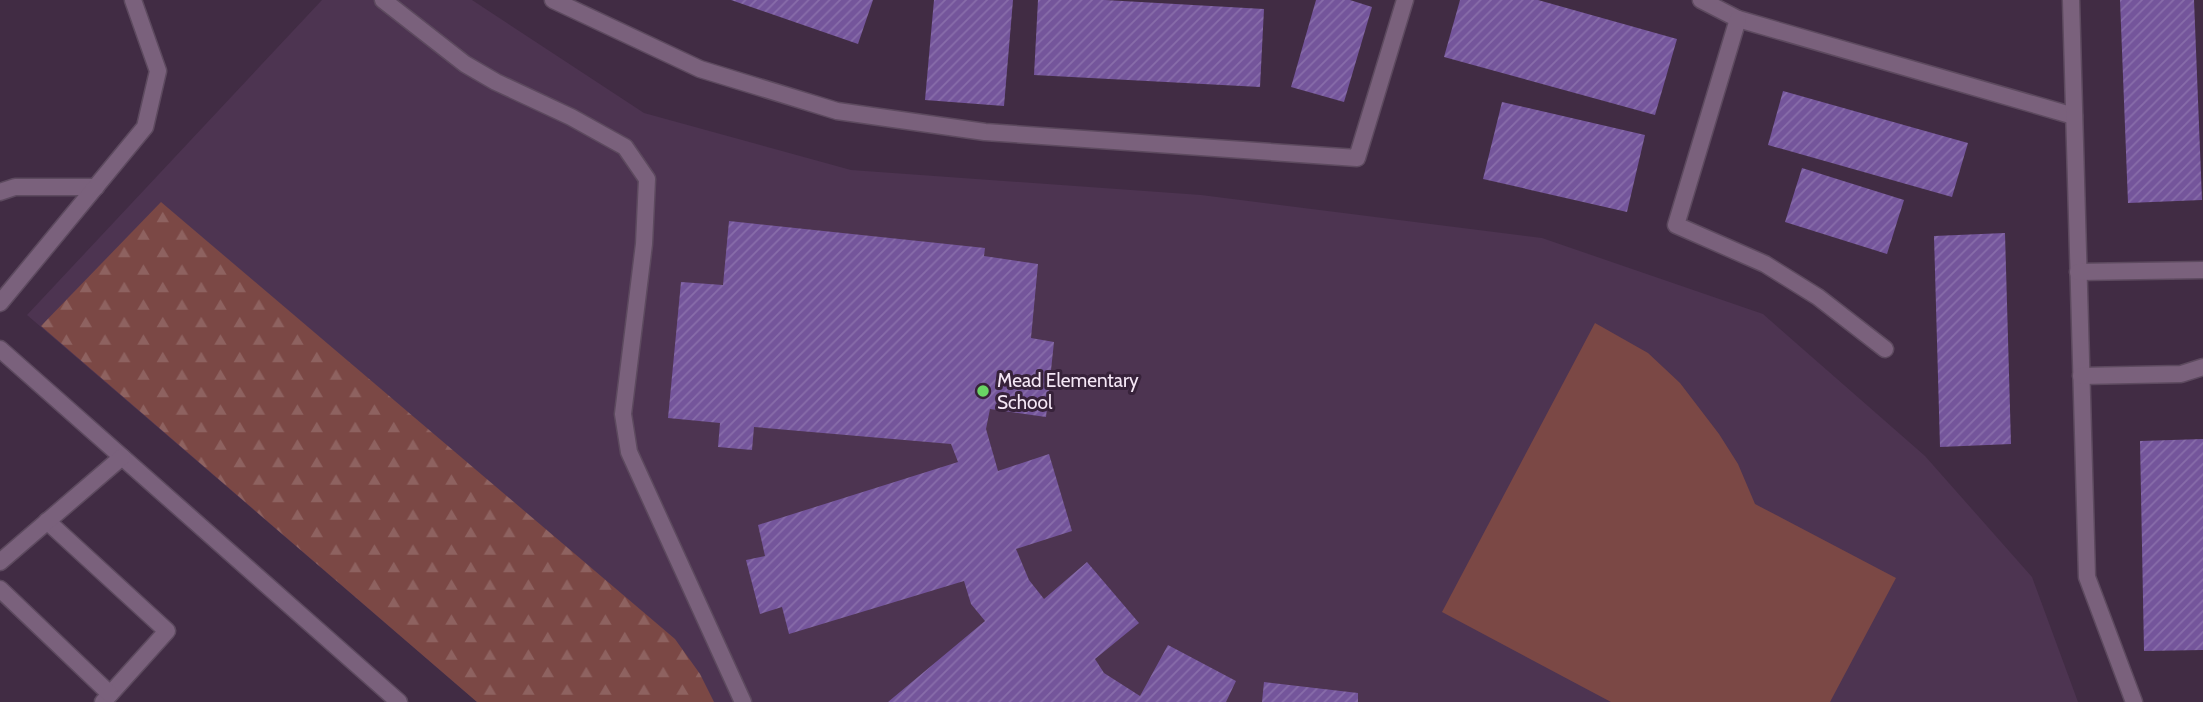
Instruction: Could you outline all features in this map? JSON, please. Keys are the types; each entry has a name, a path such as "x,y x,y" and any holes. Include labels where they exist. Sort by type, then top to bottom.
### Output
{"lane":[{"path":"0,303 145,127 158,71 133,0"},
{"path":"383,0 465,64 625,147 648,179 644,244 623,414 629,452 743,702"},
{"path":"553,0 699,69 837,111 985,132 1357,158 1405,0"},
{"path":"1701,0 1738,19 2074,117"},
{"path":"2071,0 2087,576 2134,702"},
{"path":"1738,19 1676,225 1765,264 1818,297 1885,349"},
{"path":"0,192 15,187 96,187"},
{"path":"2078,272 2203,270"},
{"path":"0,349 399,702"},
{"path":"2081,376 2181,374 2203,366"},
{"path":"0,562 122,457"},
{"path":"0,589 107,698 167,631 47,521"}],"shaded area":[{"name":"Mead Elementary School","path":"322,0 472,0 644,113 851,170 1201,195 1542,238 1763,314 1925,456 2032,577 2078,702 477,702 27,315"}],"green space":[{"path":"161,202 675,639 700,674 714,702 477,702 41,326"},
{"path":"1595,323 1648,353 1680,383 1738,464 1755,504 1896,578 1830,702 1611,702 1442,612"}],"building":[{"path":"731,0 873,0 858,44"},
{"path":"934,0 1013,0 1004,106 925,100"},
{"path":"1038,0 1105,0 1264,9 1260,87 1034,75"},
{"path":"1316,0 1350,0 1372,7 1344,102 1291,87"},
{"path":"1460,0 1538,0 1677,39 1655,115 1444,57"},
{"path":"2120,0 2194,0 2202,200 2128,203"},
{"path":"1783,91 1968,143 1952,197 1768,145"},
{"path":"1502,102 1645,135 1627,212 1483,179"},
{"path":"1802,168 1904,200 1887,254 1785,222"},
{"path":"729,221 985,248 984,256 1038,264 1031,338 1054,342 1046,417 990,409 986,429 998,471 1049,454 1072,531 1016,549 1029,580 1044,599 1087,562 1139,623 1095,659 1104,673 1140,696 1168,645 1236,681 1226,702 888,702 985,621 971,604 964,581 789,634 782,607 760,614 746,560 765,556 758,525 958,462 951,444 754,427 752,450 718,447 720,423 668,418 681,282 723,285"},
{"path":"2005,233 2011,444 1940,447 1934,236"},
{"path":"2203,439 2203,650 2144,651 2140,441"},
{"path":"1264,682 1358,693 1358,702 1262,702"}],"place":[{"name":"Mead Elementary School","path":"983,391"}]}
